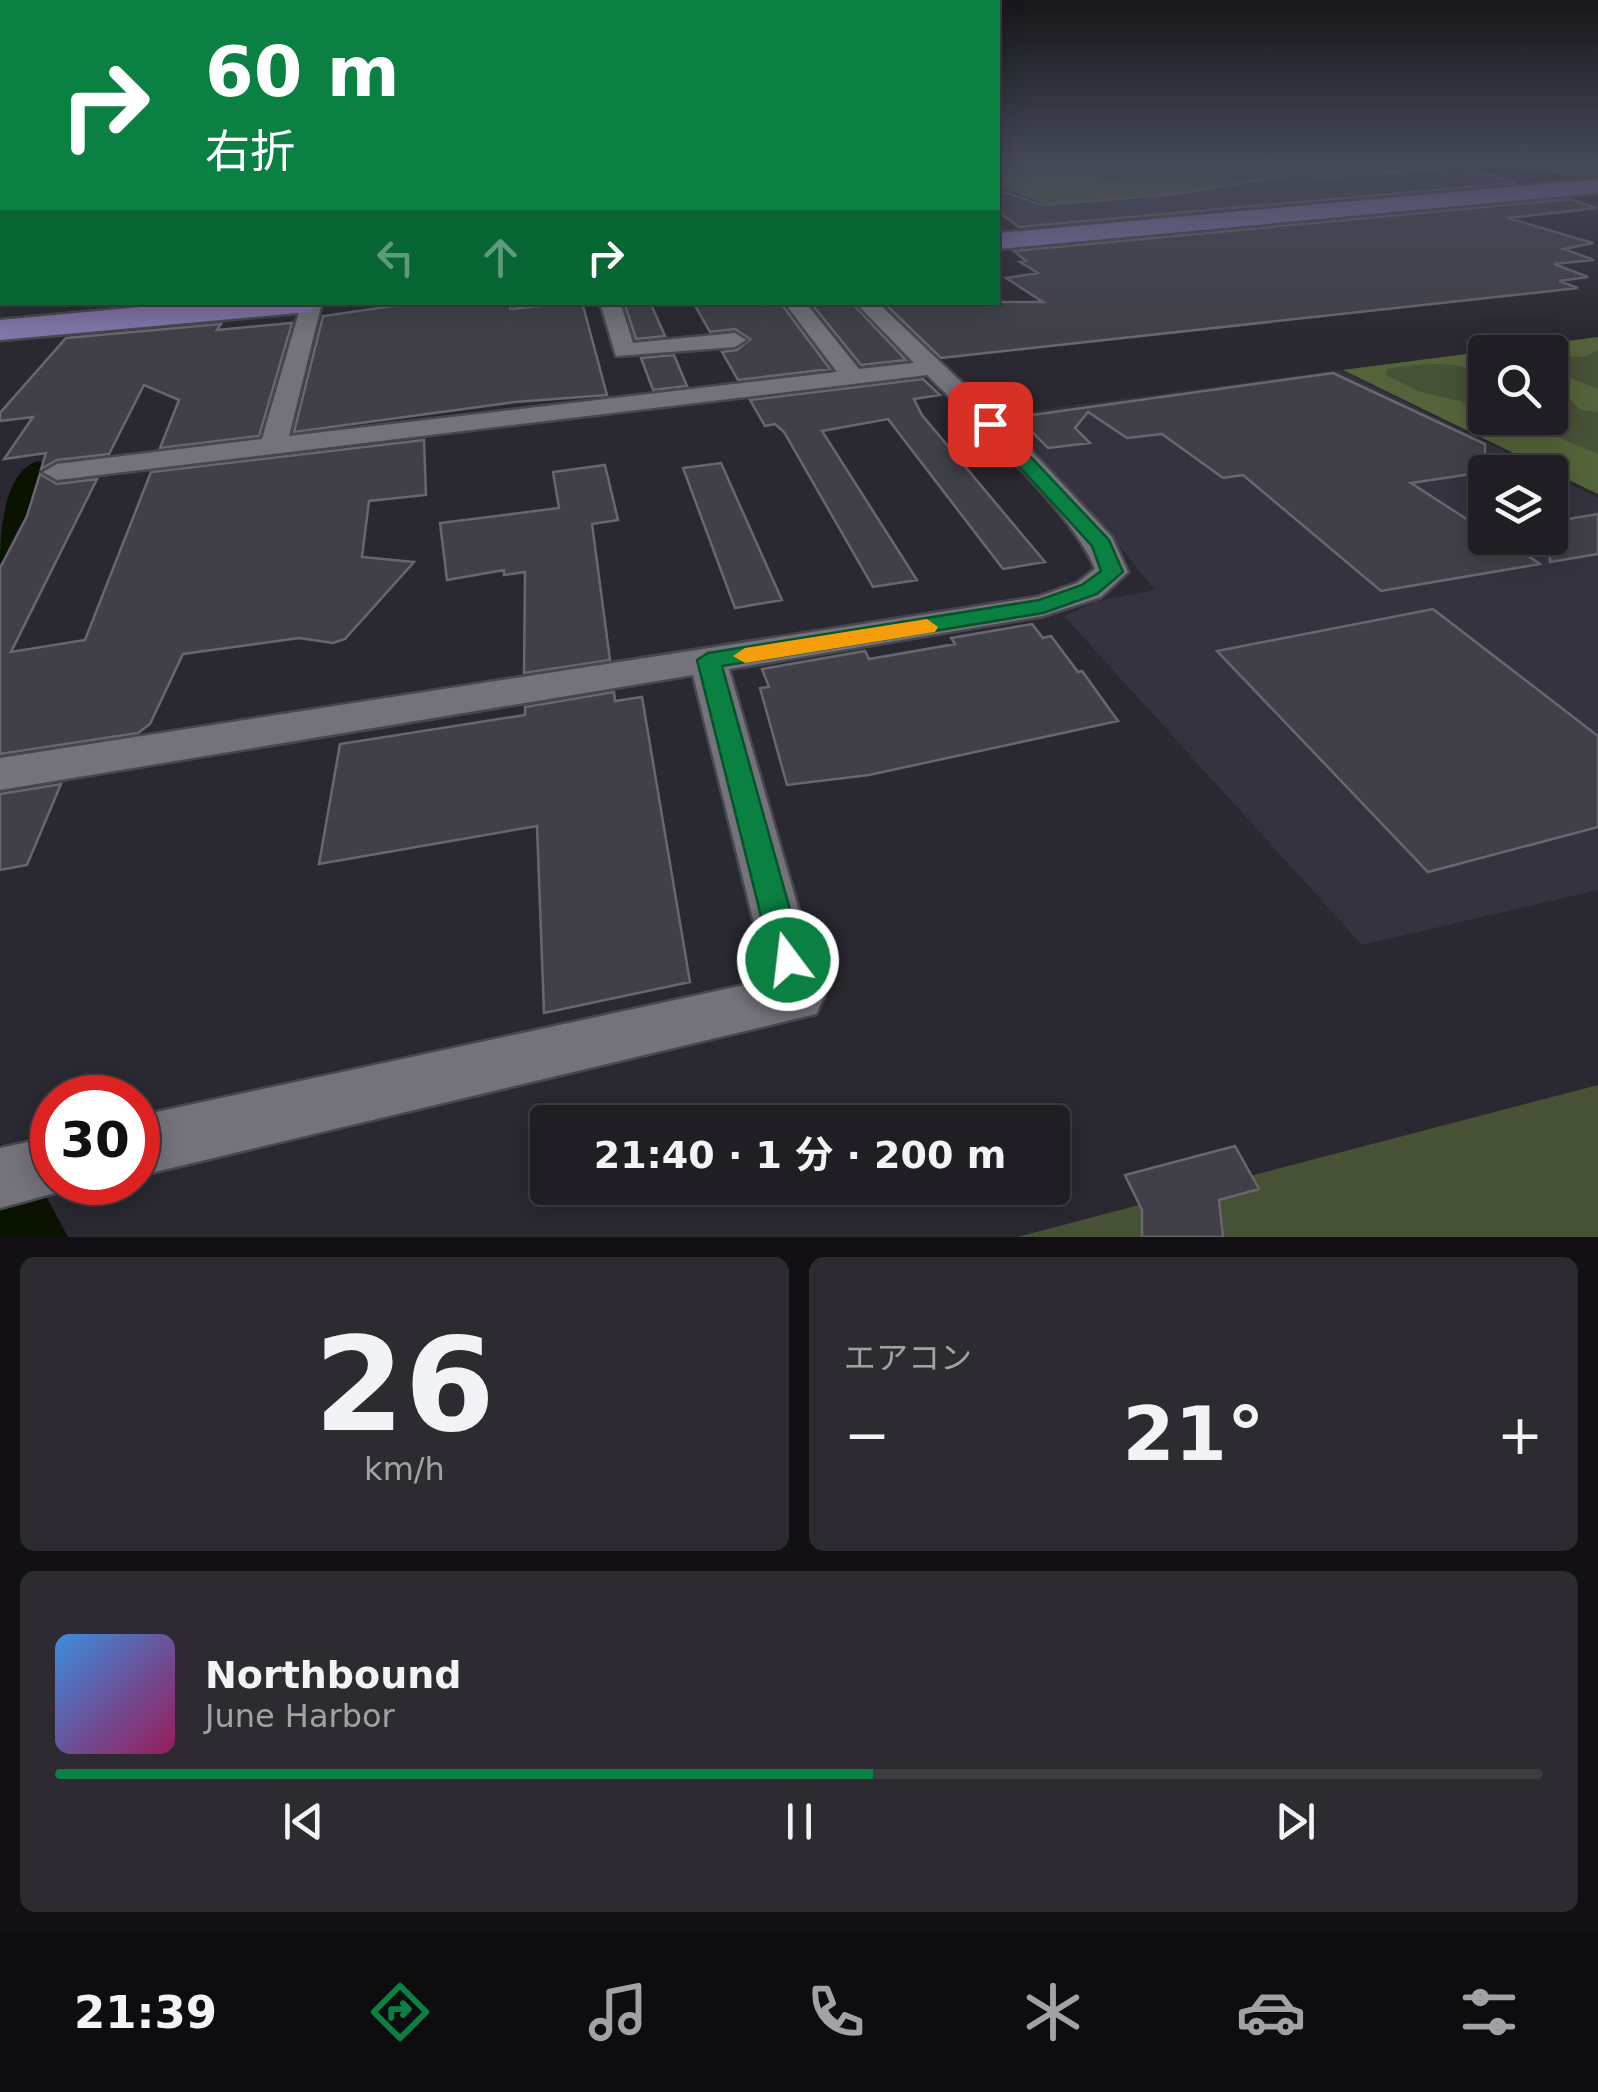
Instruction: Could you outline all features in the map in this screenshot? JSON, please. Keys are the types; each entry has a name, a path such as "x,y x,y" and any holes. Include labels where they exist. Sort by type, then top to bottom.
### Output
{"main road":[{"path":"1000,241 1230,220"},
{"path":"0,330 277,305"}],"street":[{"path":"273,447 309,305"},
{"path":"611,305 624,350 735,340"},
{"path":"796,305 854,377"},
{"path":"0,774 1043,606 1089,590 1112,572 1101,544 1005,438 869,305"},
{"path":"57,472 930,368"},
{"path":"160,1141 798,997 708,660"}],"shaded area":[{"path":"1340,370 1512,455 1468,455 1468,555 1568,555 1568,483 1598,498 1598,890 1362,945 1064,616 1097,601 1155,590 1113,538 994,416"}],"green space":[{"path":"1598,337 1598,350 1583,357 1568,356 1568,341"},
{"path":"1598,338 1598,494 1568,479 1568,455 1518,455 1477,435 1568,435 1568,342"},
{"path":"1468,354 1468,431 1343,370"},
{"path":"1468,354 1468,369 1437,364 1387,369 1386,375 1421,392 1468,406 1468,431 1343,370"},
{"path":"1568,377 1598,389 1598,412 1580,410 1571,400"},
{"path":"1477,435 1552,435 1598,454 1598,494 1568,479 1568,455 1518,455"},
{"path":"1598,1085 1598,1237 1017,1237"}],"building":[{"path":"1009,220 1101,220 1019,227"},
{"path":"1348,220 1514,220 1593,243 1564,249 1594,260 1554,264 1588,277 1559,281 1578,288 941,358 886,305 1043,302 1006,278 1038,273 1020,262 1026,261 1014,251"},
{"path":"400,305 510,305 510,309 583,305 607,395 515,402 294,432 323,316"},
{"path":"625,305 651,305 665,336 636,339"},
{"path":"695,305 782,305 830,369 738,380 722,352 737,350 750,339 735,329 710,332"},
{"path":"812,305 854,305 906,360 861,365"},
{"path":"292,323 259,436 160,448 179,400 144,385 109,454 57,460 41,469 46,453 4,459 33,417 0,421 0,413 66,338 221,324 217,330"},
{"path":"674,355 687,386 653,390 641,358"},
{"path":"1333,373 1485,444 1485,455 1468,455 1468,475 1411,483 1468,520 1468,555 1527,555 1540,564 1381,591 1243,475 1223,478 1162,434 1127,438 1088,412 1075,428 1090,443 1048,448 1018,417"},
{"path":"923,379 940,395 914,399 922,415 1045,562 1003,569 888,419 822,431 917,580 873,587 784,432 775,424 765,426 750,400"},
{"path":"424,440 426,495 369,501 362,557 414,562 345,639 333,643 299,638 183,654 150,724 138,733 0,754 0,568 27,516 40,474 57,484 97,479 11,652 85,640 151,472"},
{"path":"721,463 782,600 735,608 683,468"},
{"path":"605,465 618,520 592,524 610,660 524,673 525,572 504,575 504,570 447,580 440,523 559,508 553,472"},
{"path":"1598,514 1598,554 1550,562 1550,555 1568,555 1568,519"},
{"path":"1433,609 1598,736 1598,827 1428,872 1217,651"},
{"path":"1032,624 1043,638 1051,636 1118,721 869,775 787,785 760,688 769,687 762,669 865,651 869,659 955,644 951,638"},
{"path":"614,692 615,701 642,697 690,982 544,1013 537,826 319,864 340,744 525,715 525,707"},
{"path":"61,784 27,865 0,870 0,794"},
{"path":"1235,1146 1259,1189 1219,1200 1223,1237 1142,1237 1142,1210 1125,1175"}],"waterway":[{"path":"0,556 39,471"},
{"path":"0,1179 32,1237"}],"slow traffic":[{"path":"745,656 927,627"}],"route":[{"path":"788,960 708,660 811,647 1043,606 1089,590 1112,572 1101,544 990,424"}]}
